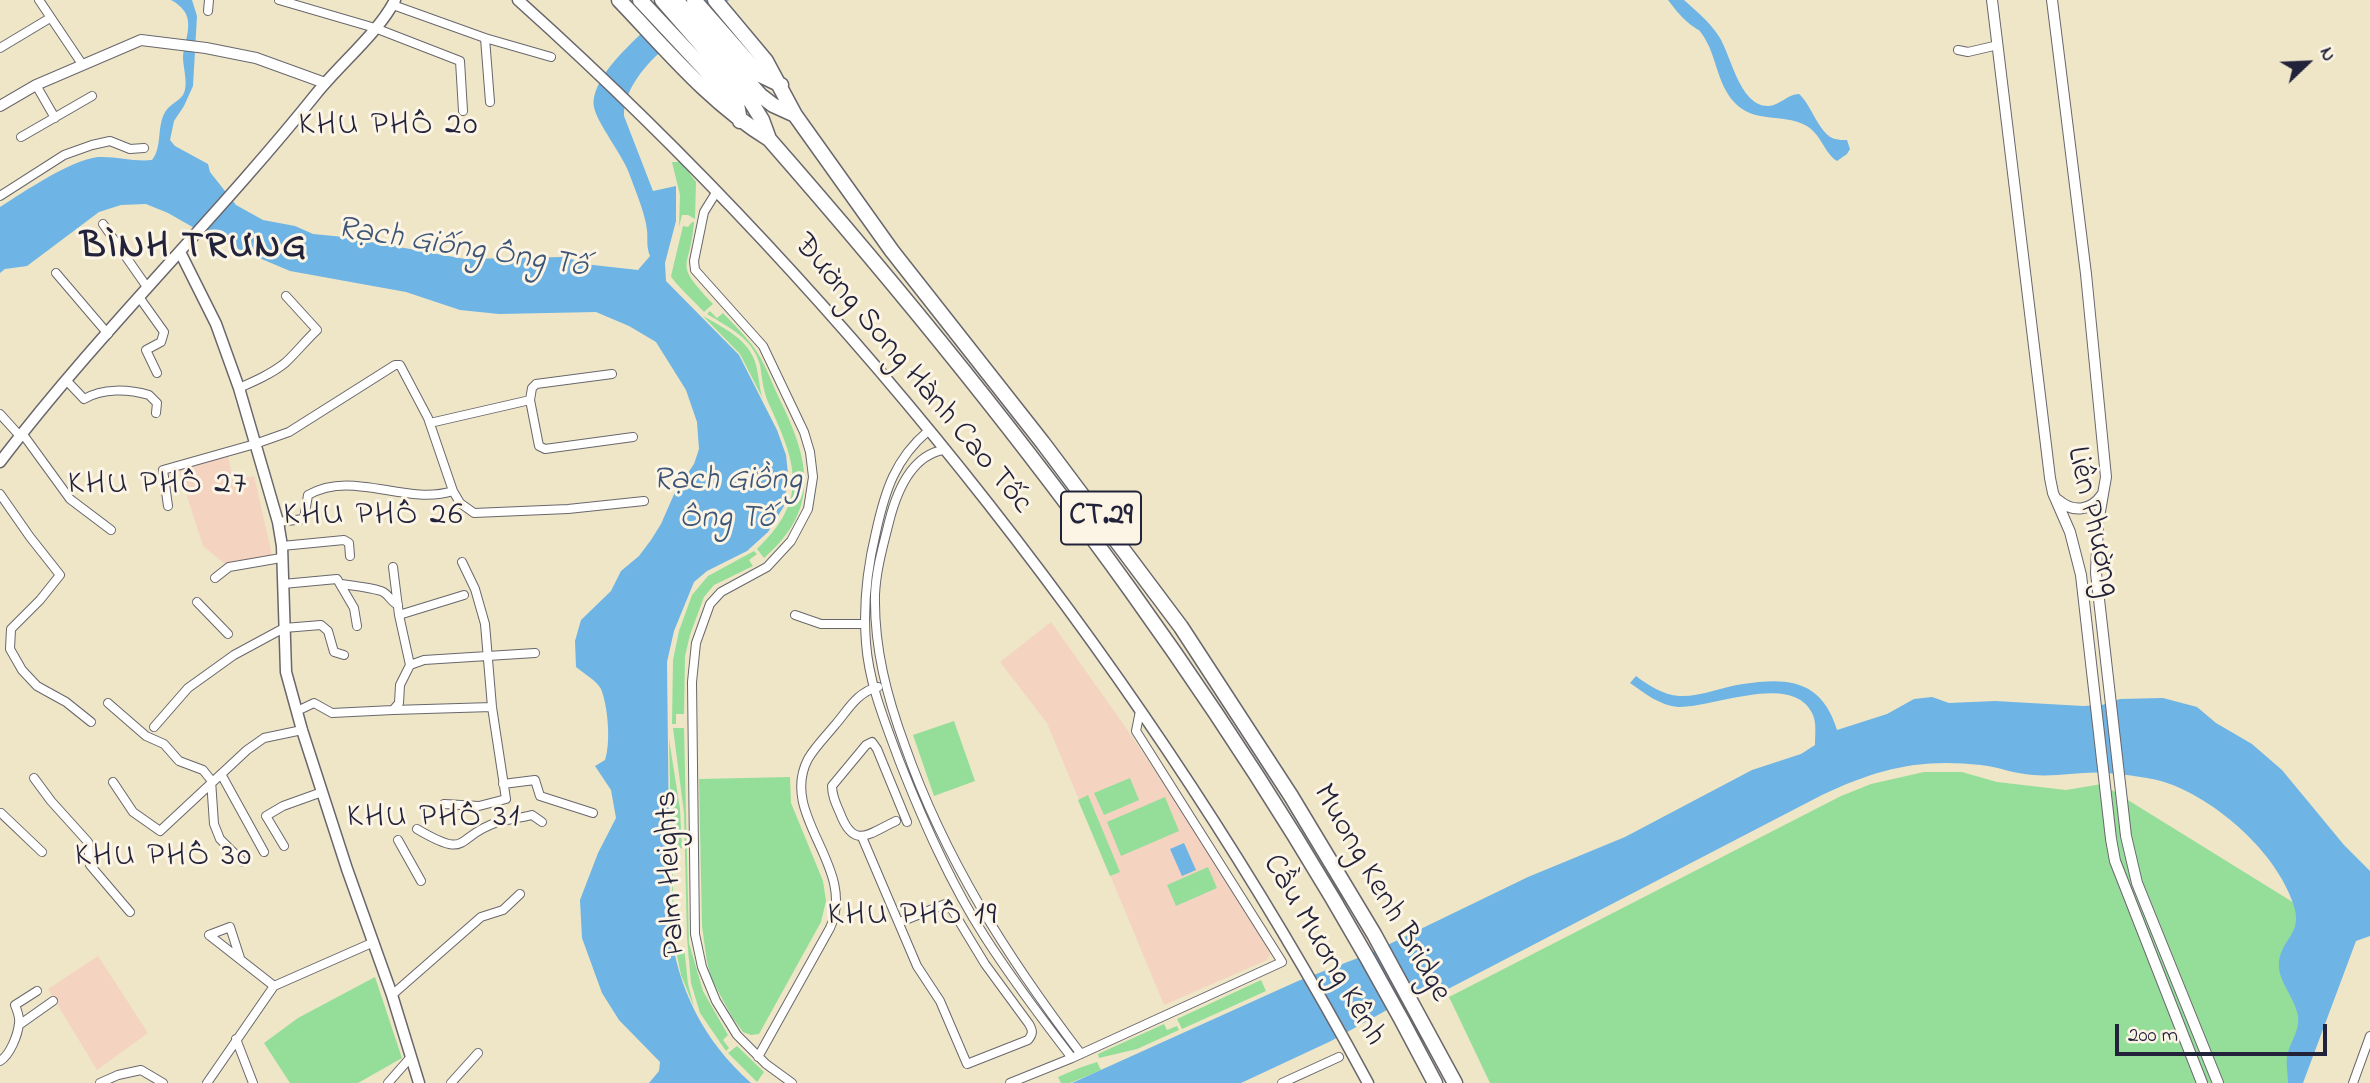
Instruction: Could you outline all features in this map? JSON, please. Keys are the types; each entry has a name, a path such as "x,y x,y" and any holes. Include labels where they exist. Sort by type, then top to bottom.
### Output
{"highway":[{"name":"CT.29","path":"619,0 707,93 740,121 769,139"},
{"path":"640,0 773,105 795,115"},
{"path":"662,0 755,107 769,139"},
{"path":"676,0 737,104 740,121"},
{"path":"694,0 762,76 781,85"},
{"name":"CT.29","path":"720,5 766,61 795,115"},
{"name":"Muong Kenh Bridge","path":"795,115 892,251 1101,518 1181,627 1253,735 1374,934 1455,1083"},
{"name":"Muong Kenh Bridge","path":"769,139 877,263 1031,455 1166,637 1238,746 1358,944 1435,1083"}],"main road":[{"name":"Đường Song Hành Cao Tốc","path":"518,0 717,191 793,272 928,431 1028,557 1140,711 1229,846"},
{"path":"0,462 147,287 245,181 394,2"},
{"path":"180,252 216,324 239,388 278,522 286,672 322,792 392,995 419,1083"},
{"name":"Cầu Mương Kênh","path":"1229,846 1293,950 1368,1083"}],"street":[{"path":"39,0 82,64"},
{"path":"208,11 209,0"},
{"path":"279,0 375,28 460,61 463,111"},
{"name":"Liên Phường","path":"1992,0 2048,465 2056,497 2078,559 2111,839 2125,889 2202,1083"},
{"name":"Liên Phường","path":"2052,0 2086,274 2106,477 2098,523 2096,557 2126,836 2137,883 2218,1083"},
{"path":"394,2 485,38 551,57"},
{"path":"0,48 50,18"},
{"path":"485,38 490,102"},
{"path":"0,106 36,85 141,40 206,48 256,58 325,83"},
{"path":"1958,50 1968,52 1998,45"},
{"path":"36,85 55,118"},
{"path":"21,137 92,96"},
{"path":"0,196 64,155 92,145 110,141 130,149 144,148"},
{"name":"Palm Heights","path":"717,191 704,212 694,261 695,270 762,346 804,432 812,469 812,493 800,528 771,563 721,592 713,600 698,636 692,666 696,941 702,967 716,1001 731,1027 758,1057"},
{"path":"103,224 147,287"},
{"path":"56,273 108,334"},
{"path":"239,388 268,375 317,330 286,296"},
{"path":"139,297 164,332 162,342 146,350 157,373"},
{"path":"168,506 163,470 289,432 395,365 400,365 430,423 453,491 460,503 474,513 568,509 644,501"},
{"path":"612,374 536,384 532,388 530,400 539,446 545,449 633,437"},
{"path":"67,381 84,398 110,391 149,395 156,402 156,412"},
{"path":"430,423 530,400"},
{"path":"0,414 21,435 70,499 111,530"},
{"path":"928,431 903,456 889,486 868,565 866,645 874,688 884,721 922,816 954,882 984,936 1072,1058"},
{"path":"943,450 926,456 905,479 891,514 880,558 875,594 876,629 885,685 928,803 980,910 1081,1054"},
{"path":"278,522 304,519 308,495 321,487 345,484 430,494 453,491"},
{"path":"2056,497 2067,507 2081,509 2095,503 2104,492"},
{"path":"0,494 60,575 40,600 10,629 10,649 22,670 37,686 66,702 91,722"},
{"path":"215,578 229,566 281,552 344,540 349,542 350,556"},
{"path":"444,804 480,806 506,800 492,707 485,624 475,589 462,562"},
{"path":"393,567 398,610 410,665 400,685 399,702 393,710"},
{"path":"283,584 337,579 354,608 357,626"},
{"path":"341,584 381,591 398,610"},
{"path":"398,610 464,595"},
{"path":"197,601 228,634"},
{"path":"794,615 821,624 865,624"},
{"path":"154,727 188,688 234,655 284,628 321,625 328,631 334,652 344,655"},
{"path":"410,665 424,660 535,653"},
{"path":"792,1083 758,1057 830,928 836,909 835,882 804,807 802,777 808,758 862,693 885,685"},
{"path":"107,703 146,736 164,744 179,761 203,770 211,780 214,824 220,839 243,862"},
{"path":"297,711 314,703 331,713 492,707"},
{"path":"1010,1083 1081,1054 1282,962 1136,731 1140,711"},
{"path":"113,782 133,812 160,831 264,738 302,730"},
{"path":"907,822 903,813 877,749 872,742 866,745 832,786 832,794 851,834 862,837 896,821 903,813 928,803"},
{"path":"221,774 264,852"},
{"path":"34,778 88,842 90,865 130,912"},
{"path":"503,784 535,780 540,796 593,813"},
{"path":"284,846 266,816 283,806 322,792"},
{"path":"896,821 907,822 932,812"},
{"path":"1,813 41,852"},
{"path":"417,829 449,846 463,844 499,822 532,815 542,822"},
{"path":"862,837 917,966 940,1001 967,1064 1028,1040 1032,1035 1029,1024 985,964 948,903 900,922"},
{"path":"398,840 421,881"},
{"path":"392,995 481,917 503,910 520,894"},
{"path":"207,1083 274,986 374,942"},
{"path":"240,959 274,986"},
{"path":"0,1061 5,1059 12,1046 20,1022 15,1005 37,991"},
{"path":"18,1026 53,1001"},
{"path":"2353,1083 2370,1036"},
{"path":"236,1039 253,1083"},
{"path":"451,1083 478,1053"},
{"path":"1282,1083 1339,1057"},
{"path":"388,1083 410,1058"},
{"path":"100,1083 141,1070 163,1083"}],"shaded area":[{"path":"228,456 233,481 254,476 272,555 225,564 203,546 178,468"},
{"path":"1051,622 1186,817 1269,948 1267,960 1164,1005 1047,723 1000,662"},
{"path":"98,956 148,1033 97,1070 48,989"}],"green space":[{"path":"672,162 681,162 696,182 695,219 682,215 679,227 680,195"},
{"path":"692,222 687,266 692,280 713,304 704,312 671,276 683,226 688,227"},
{"path":"710,311 717,318 723,313 756,351 789,420 803,462 802,501 795,520 783,539 764,558 757,549 785,513 791,496 791,461 766,397 757,356 739,334 707,314"},
{"path":"703,316 735,336 748,348 756,365 763,399 740,354"},
{"path":"754,551 757,554 749,560 753,566 714,585 704,597 685,656 684,714 676,714 676,724 672,724 673,660 679,631 692,595 708,576"},
{"path":"954,721 975,781 934,796 913,735"},
{"path":"673,728 684,728 689,943 703,991 728,1035 723,1040 729,1048 726,1051 700,1013 691,983 687,938 684,813"},
{"path":"669,739 680,809 682,849 672,849 674,936 676,948 684,946 688,984 694,1007 681,975 673,936"},
{"path":"1924,772 1962,772 1997,782 2066,790 2102,784 2333,927 2291,1083 1490,1083 1449,997 1841,796 1871,784"},
{"path":"790,777 791,803 823,881 826,901 821,922 759,1034 751,1035 743,1032 732,1017 711,978 707,962 702,926 699,779"},
{"path":"1130,778 1139,800 1104,815 1094,793"},
{"path":"1088,795 1120,872 1110,876 1078,800"},
{"path":"1165,797 1179,831 1121,856 1107,822"},
{"path":"1208,867 1217,888 1176,906 1167,885"},
{"path":"375,977 402,1058 358,1083 290,1083 264,1043 298,1018"},
{"path":"1261,980 1266,991 1182,1029 1177,1019"},
{"path":"1164,1024 1167,1030 1177,1026 1179,1030 1137,1049 1099,1058 1098,1054"},
{"path":"737,1046 764,1072 757,1082 728,1053"},
{"path":"1097,1062 1101,1070 1070,1083 1061,1083 1058,1077 1079,1068"}],"water":[{"name":"Rạch Giồng Ông Tố","path":"171,0 192,0 197,16 193,86 174,121 170,140 175,146 208,164 210,172 236,205 263,220 295,226 313,234 465,259 563,257 593,265 638,270 650,256 644,216 626,165 596,114 595,93 602,79 626,49 679,0 729,0 680,35 648,65 635,81 627,98 624,116 653,191 676,186 676,221 665,263 666,281 739,355 777,430 786,455 788,474 784,506 768,532 747,551 707,571 694,582 674,631 667,662 670,927 674,950 687,993 707,1032 734,1067 751,1083 649,1083 659,1071 660,1062 619,1020 602,993 582,938 580,900 598,853 616,818 611,790 595,766 605,760 608,744 603,696 596,683 576,667 575,641 581,620 611,591 621,571 639,556 651,540 675,492 694,464 699,449 697,422 686,390 656,342 629,326 596,312 499,314 460,310 406,292 290,271 212,238 146,204 121,205 99,212 27,266 5,269 0,273 0,207 48,177 87,159 105,157 152,160 164,114 183,95 186,86 183,57 188,19 182,8"},
{"path":"1668,0 1684,0 1711,25 1723,43 1737,78 1750,98 1769,106 1799,94 1830,137 1847,140 1850,149 1847,154 1837,161 1828,153 1815,133 1805,125 1787,119 1759,116 1742,109 1728,94 1702,34 1683,18"},
{"path":"1636,676 1662,692 1679,696 1695,695 1735,685 1789,682 1813,692 1822,701 1837,730 1887,714 1914,699 1932,697 1949,703 1995,701 2083,706 2102,705 2120,699 2163,698 2197,707 2216,723 2252,744 2282,770 2344,845 2370,871 2370,936 2356,941 2303,1083 2288,1083 2287,1057 2298,1016 2279,969 2281,954 2294,929 2296,913 2285,884 2274,866 2260,848 2226,816 2189,792 2155,780 2098,773 2033,775 1981,765 1938,763 1880,772 1822,795 1448,989 1423,990 1331,1041 1241,1083 1072,1083 1298,981 1371,953 1528,877 1625,837 1752,770 1801,754 1815,745 1812,713 1802,701 1787,695 1751,695 1678,707 1659,702 1630,683"},
{"path":"1184,843 1196,870 1182,876 1170,849"}],"district":[{"name":"KHU PHỐ 20","path":"389,128"},
{"name":"BÌNH TRƯNG","path":"194,250"},
{"name":"KHU PHỐ 27","path":"158,487"},
{"name":"KHU PHỐ 26","path":"374,518"},
{"name":"KHU PHỐ 31","path":"434,820"},
{"name":"KHU PHỐ 30","path":"164,859"},
{"name":"KHU PHỐ 19","path":"913,918"}],"water label":[{"name":"Rạch Giống Ống Tố","path":"462,250"}]}
